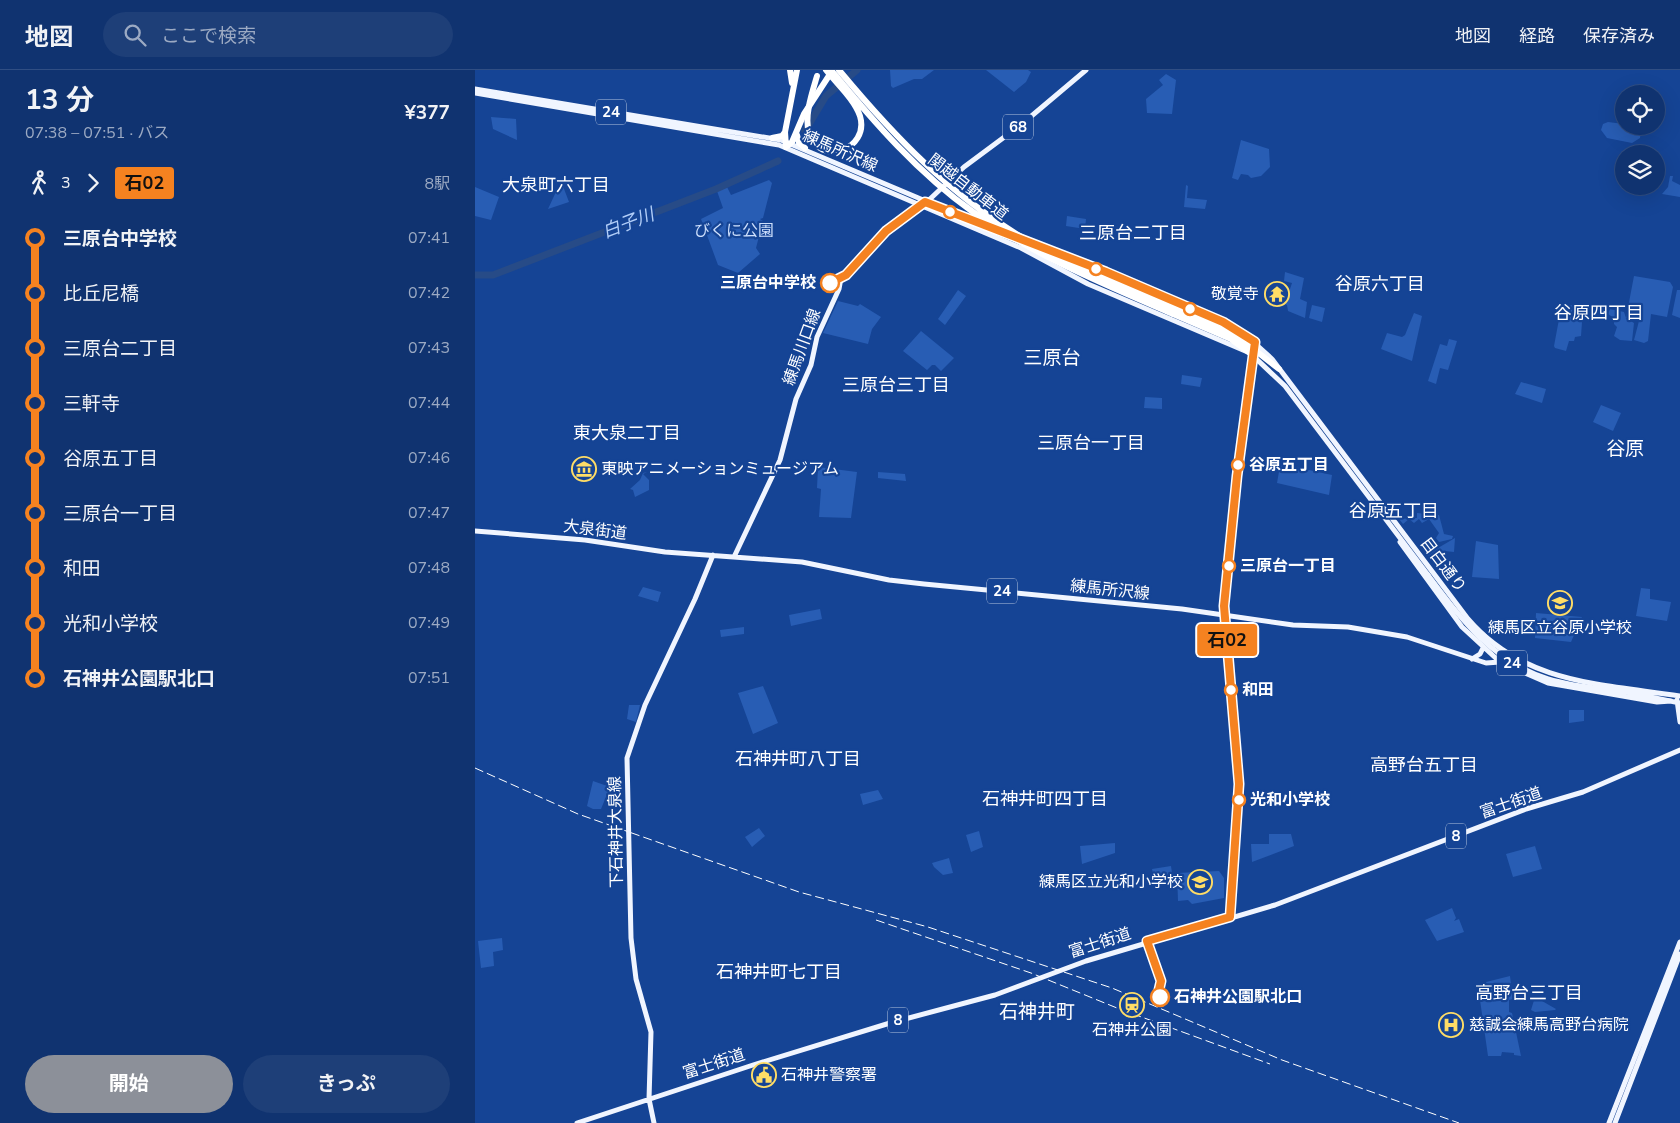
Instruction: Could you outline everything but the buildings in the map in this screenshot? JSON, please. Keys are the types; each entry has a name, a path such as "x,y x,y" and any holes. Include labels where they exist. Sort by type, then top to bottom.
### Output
{"highway":[{"path":"790,70 792,90"},
{"path":"787,144 785,132 797,70"},
{"path":"818,73 809,116 810,136 822,148 832,152 842,151 857,140 861,121 855,107 826,70"},
{"path":"787,144 797,133 804,114 828,80 832,70"},
{"name":"関越自動車道","path":"832,70 898,147 940,186 972,211 1020,242 1057,262 1173,311"},
{"name":"関越自動車道","path":"839,70 913,154 982,211 1023,238 1059,258 1231,339 1279,369"},
{"path":"772,138 782,136 785,132"},
{"path":"797,133 798,142 805,148"}],"main road":[{"name":"練馬川口線","path":"734,557 777,466 796,400 811,365 817,337 841,278 856,266 886,231 923,203 964,167 1022,124 1086,70"},
{"name":"練馬所沢線","path":"475,89 772,138 923,203 1089,266 1173,311"},
{"name":"練馬所沢線","path":"475,93 805,148 1021,248 1081,280 1173,311"},
{"path":"1067,273 1075,272 1078,266 1075,260"},
{"path":"1081,280 1078,274 1080,269 1089,266"},
{"name":"目白通り","path":"1173,311 1223,322 1247,336 1266,352 1468,618 1487,639 1506,654 1551,674 1678,696"},
{"name":"目白通り","path":"1252,351 1285,386 1475,634 1514,664 1558,682 1676,702"},
{"name":"大泉街道","path":"475,531 713,555"},
{"name":"24","path":"1395,532 1404,551 1462,627 1500,662 1528,676 1564,687 1657,702 1676,702"},
{"name":"練馬所沢線","path":"713,555 802,562 889,580 923,584 1183,609 1293,624 1348,627 1407,638 1491,664 1500,662"},
{"name":"下石神井大泉線","path":"654,1123 649,1099 651,1032 635,979 631,938 627,762 645,705 695,600 713,555"},
{"path":"1471,659 1480,654 1483,648"},
{"name":"24","path":"1500,662 1506,654"},
{"name":"24","path":"1678,696 1676,702 1680,722"},
{"name":"富士街道","path":"577,1123 889,1023 995,995 1086,960 1275,905 1526,809 1587,791 1680,750"},
{"path":"1609,1123 1680,942"},
{"path":"1615,1123 1680,954"}],"green space":[{"path":"890,70 934,70 922,79 914,79 893,88 891,86"},
{"path":"986,70 1028,70 1031,72 1026,82 1014,92"},
{"path":"1166,74 1176,80 1172,114 1147,113 1146,99 1163,85 1159,80"},
{"path":"491,117 516,119 517,140 493,129"},
{"path":"1608,122 1615,123 1615,135 1640,135 1640,138 1632,143 1607,138 1601,130 1603,124"},
{"path":"1241,140 1269,149 1270,167 1261,176 1251,178 1248,175 1241,174 1238,180 1232,178"},
{"path":"1670,176 1673,176 1672,181 1680,185 1680,197 1665,194"},
{"name":"びくに公園","path":"769,180 772,183 763,218 760,219 763,221 756,248 760,254 738,273 718,265 701,219 723,208 717,191 727,187 731,195"},
{"path":"561,181 569,202 548,209"},
{"path":"1186,185 1188,186 1187,198 1207,200 1205,209 1184,207"},
{"path":"475,187 499,197 491,220 475,216"},
{"path":"1067,216 1086,219 1085,229 1066,226"},
{"path":"1285,272 1304,278 1300,299 1307,302 1305,318 1288,311 1285,304 1292,283 1284,281"},
{"path":"1634,276 1670,282 1673,287 1667,317 1651,314 1648,341 1644,343 1634,340 1639,321 1625,318 1634,323 1632,341 1620,340 1614,336 1617,327 1614,324 1614,318 1608,314 1610,309 1624,312 1626,318"},
{"path":"958,290 966,296 945,325 938,319"},
{"path":"1677,290 1680,290 1680,318 1672,315"},
{"path":"838,301 858,306 860,304 881,317 872,329 868,344 823,333"},
{"path":"1562,303 1583,308 1581,336 1575,337 1574,341 1569,341 1566,351 1554,346"},
{"path":"1312,305 1325,308 1322,322 1309,318"},
{"path":"1414,313 1422,316 1412,361 1381,349 1387,333 1402,337 1405,335"},
{"path":"921,331 954,358 941,371 935,365 932,365 927,370 903,351"},
{"path":"1449,339 1457,341 1448,370 1440,368 1436,384 1428,381 1440,344 1447,346"},
{"path":"1182,375 1202,378 1200,387 1181,384"},
{"path":"1521,382 1546,389 1542,403 1515,394"},
{"path":"1145,397 1162,398 1162,409 1144,408"},
{"path":"1601,405 1621,413 1613,431 1593,422"},
{"path":"1285,458 1287,459 1286,465 1332,475 1329,495 1277,483 1281,460 1284,461"},
{"path":"818,467 857,472 851,518 819,517 821,489 817,488"},
{"path":"647,472 643,474 649,480 649,490 635,497 633,490 630,489 640,480 643,473"},
{"path":"878,472 905,474 906,481 878,478"},
{"path":"1417,513 1439,515 1444,534 1453,536 1452,539 1439,542 1436,538 1439,533 1429,519 1422,523 1419,519 1414,523 1409,519 1403,524 1399,519 1417,518"},
{"path":"1455,538 1454,552 1436,550 1433,557 1426,555"},
{"path":"1476,541 1498,545 1499,579 1472,577"},
{"path":"643,587 661,592 658,602 638,596"},
{"path":"1641,588 1650,589 1650,599 1671,602 1667,621 1636,616"},
{"path":"820,609 822,619 791,626 789,615"},
{"path":"1536,613 1582,617 1571,642 1535,638"},
{"path":"744,627 744,634 721,637 720,630"},
{"path":"763,686 778,723 753,734 738,693"},
{"path":"629,705 640,705 636,722 627,719"},
{"path":"1569,710 1584,710 1584,721 1569,723"},
{"path":"593,781 610,787 601,809 593,809 587,806"},
{"path":"878,790 883,799 863,805 860,794"},
{"path":"759,828 765,836 752,847 745,837"},
{"path":"979,831 983,847 971,852 966,835"},
{"path":"1269,834 1291,834 1294,846 1252,862 1251,844 1269,844"},
{"path":"1115,843 1115,853 1082,864 1080,846"},
{"path":"1535,846 1542,869 1513,877 1506,854"},
{"path":"949,858 953,873 943,875 932,863"},
{"path":"1171,866 1173,880 1155,883 1152,869"},
{"path":"1219,871 1224,878 1224,898 1192,904 1188,900 1178,901 1177,873"},
{"path":"1452,908 1456,918 1454,921 1459,919 1464,932 1437,941 1425,920"},
{"path":"502,938 503,950 493,952 494,966 481,968 478,941"},
{"path":"1510,976 1513,999 1509,1000 1509,1012 1512,1013 1521,1056 1502,1052 1501,1056 1488,1056 1480,1000 1488,995 1486,982"},
{"path":"1535,997 1556,1009 1535,1012 1531,1010"}],"waterway":[{"name":"白子川","path":"805,131 826,96 857,70"},
{"name":"白子川","path":"475,275 493,275 716,189 778,161"}],"railway":[{"path":"475,768 578,814 799,892 928,927 1112,988 1282,1060 1459,1123"},
{"path":"876,920 1031,973 1117,1008 1270,1064"}],"bus line":[{"name":"石02","path":"830,283 846,275 886,231 925,202 1106,272 1223,322 1255,342 1237,476 1224,606 1239,784 1239,814 1230,917 1147,941 1161,981 1161,989 1158,994 1160,997"}],"place":[{"name":"三原台中学校","path":"830,283"},
{"name":"敬覚寺","path":"1277,294"},
{"name":"谷原五丁目","path":"1238,465"},
{"name":"東映アニメーションミュージアム","path":"584,469"},
{"name":"三原台一丁目","path":"1229,566"},
{"name":"練馬区立谷原小学校","path":"1560,603"},
{"name":"和田","path":"1231,690"},
{"name":"光和小学校","path":"1239,800"},
{"name":"練馬区立光和小学校","path":"1200,882"},
{"name":"石神井公園駅北口","path":"1160,997"},
{"name":"石神井公園","path":"1132,1005"},
{"name":"慈誠会練馬高野台病院","path":"1451,1025"},
{"name":"石神井警察署","path":"764,1075"}],"district":[{"name":"大泉町六丁目","path":"556,185"},
{"name":"三原台二丁目","path":"1133,233"},
{"name":"谷原六丁目","path":"1380,284"},
{"name":"谷原四丁目","path":"1599,313"},
{"name":"三原台","path":"1052,358"},
{"name":"三原台三丁目","path":"896,385"},
{"name":"東大泉二丁目","path":"627,433"},
{"name":"三原台一丁目","path":"1091,443"},
{"name":"谷原","path":"1625,449"},
{"name":"谷原五丁目","path":"1394,511"},
{"name":"石神井町八丁目","path":"798,759"},
{"name":"高野台五丁目","path":"1424,765"},
{"name":"石神井町四丁目","path":"1045,799"},
{"name":"石神井町七丁目","path":"779,972"},
{"name":"高野台三丁目","path":"1529,993"},
{"name":"石神井町","path":"1037,1012"}]}
